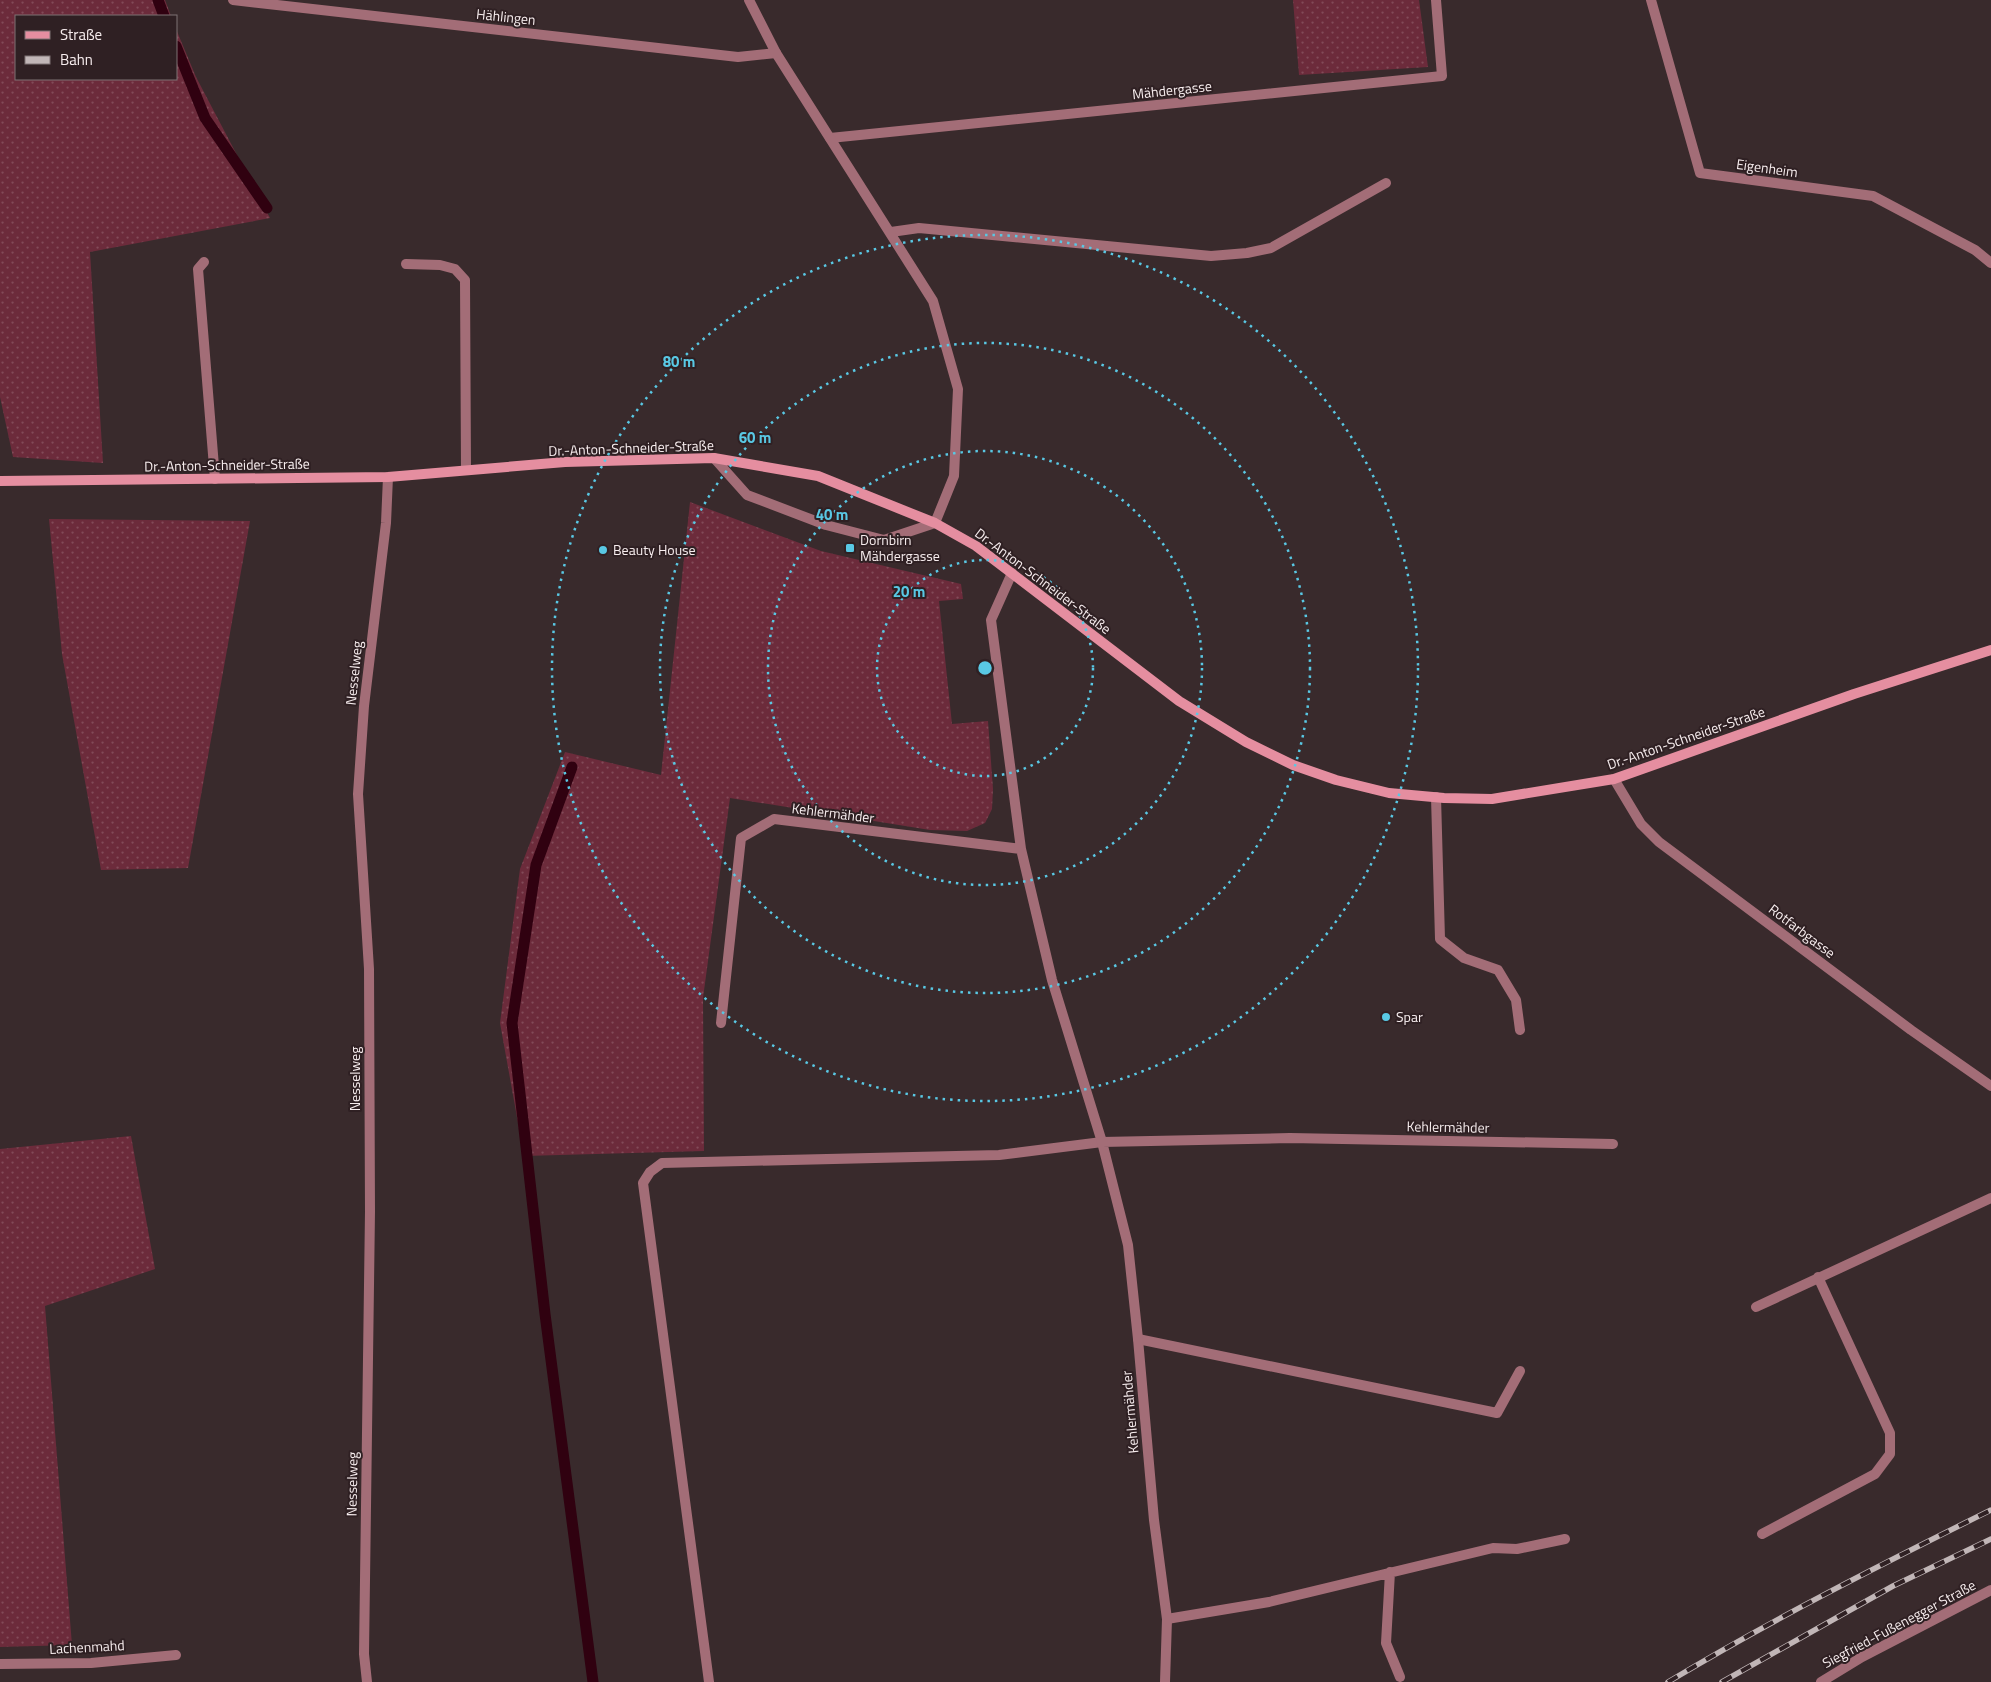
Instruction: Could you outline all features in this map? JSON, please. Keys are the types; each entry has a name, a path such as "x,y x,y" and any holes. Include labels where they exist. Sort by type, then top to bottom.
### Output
{"main road":[{"name":"Dr.-Anton-Schneider-Straße","path":"0,481 388,477 565,462 714,458 818,476 935,523 976,546 1179,701 1246,742 1292,765 1336,780 1389,793 1436,797 1492,799 1614,779 1854,694 1991,650"}],"street":[{"name":"Hählingen","path":"233,0 738,58 776,52"},
{"path":"714,458 747,496 826,525 884,540 935,523 954,476 958,389 933,301 776,52 748,0"},
{"name":"Mähdergasse","path":"830,138 1442,76 1436,0"},
{"name":"Eigenheim","path":"1651,0 1700,172 1873,196 1975,250 1991,263"},
{"path":"891,232 919,228 1211,256 1247,253 1271,248 1386,183"},
{"path":"204,262 198,269 215,479"},
{"path":"406,264 440,265 455,269 465,280 466,470"},
{"name":"Nesselweg","path":"367,1682 364,1654 370,1211 369,969 358,794 364,706 386,523 388,477"},
{"name":"Kehlermähder","path":"1012,573 991,620 1020,849 1052,980 1102,1142 1128,1245 1151,1493 1167,1619 1165,1682"},
{"name":"Rotfarbgasse","path":"1614,779 1640,824 1659,842 1911,1030 1991,1086"},
{"path":"1436,797 1440,939 1464,958 1498,970 1516,1000 1520,1030"},
{"name":"Kehlermähder","path":"721,1023 741,838 774,819 1020,849"},
{"name":"Kehlermähder","path":"1102,1142 1290,1138 1613,1144"},
{"path":"710,1682 643,1183 650,1172 662,1163 999,1155 1102,1142"},
{"path":"1756,1307 1991,1198"},
{"path":"1762,1534 1875,1474 1890,1454 1890,1433 1818,1277"},
{"path":"1138,1339 1497,1413 1520,1371"},
{"path":"1167,1619 1269,1602 1493,1548 1517,1549 1565,1539"},
{"path":"1390,1572 1386,1643 1400,1678"},
{"name":"Siegfried-Fußenegger Straße","path":"1821,1682 1862,1657 1991,1590"},
{"name":"Lachenmahd","path":"0,1664 91,1662 176,1655"}],"shaded area":[{"path":"0,0 165,0 171,15 15,15 15,80 178,80 178,34 196,77 270,218 90,252 103,463 13,457 0,397"},
{"path":"1293,0 1419,0 1428,67 1299,75"},
{"path":"690,502 821,551 961,584 963,599 939,601 952,724 988,721 993,789 992,809 985,823 967,831 930,830 730,798 703,998 704,1151 524,1156 500,1023 520,869 565,752 661,775"},
{"path":"49,519 250,521 188,868 101,870 62,654"},
{"path":"131,1136 155,1269 45,1306 72,1645 0,1647 0,1149"}],"waterway":[{"path":"158,0 164,15"},
{"path":"178,51 205,118 267,208"},
{"path":"572,767 536,865 512,1023 545,1314 593,1682"}],"railway":[{"path":"1668,1682 1788,1614 1991,1510"},
{"path":"1722,1682 1893,1586 1991,1539"}],"place":[{"name":"Dornbirn Mähdergasse","path":"850,548"},
{"name":"Beauty House","path":"603,550"},
{"name":"Spar","path":"1386,1017"}]}
